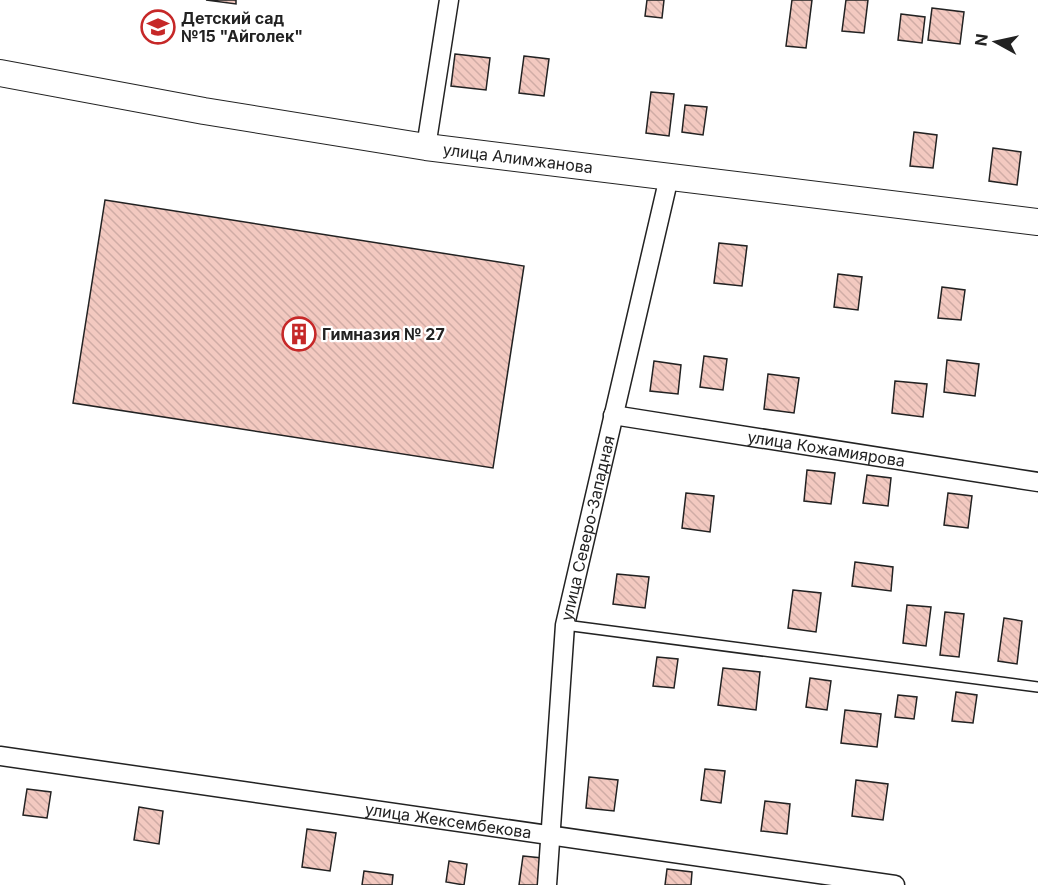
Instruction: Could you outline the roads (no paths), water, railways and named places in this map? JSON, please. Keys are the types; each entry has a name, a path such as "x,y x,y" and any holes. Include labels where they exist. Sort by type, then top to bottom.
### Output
{"street":[{"path":"426,147 448,0"},
{"name":"улица Алимжанова","path":"0,73 204,111 426,147 1038,222"},
{"name":"улица Северо-Западная","path":"547,885 566,625 669,177"},
{"name":"улица Кожамиярова","path":"613,415 1038,482"},
{"name":"улица Жексембекова","path":"0,756 552,838 895,885"}],"lane":[{"path":"566,625 1038,687"}],"place":[{"name":"Детский сад №15 \"Айголек\"","path":"158,27"},
{"name":"Гимназия № 27","path":"299,334"}]}
